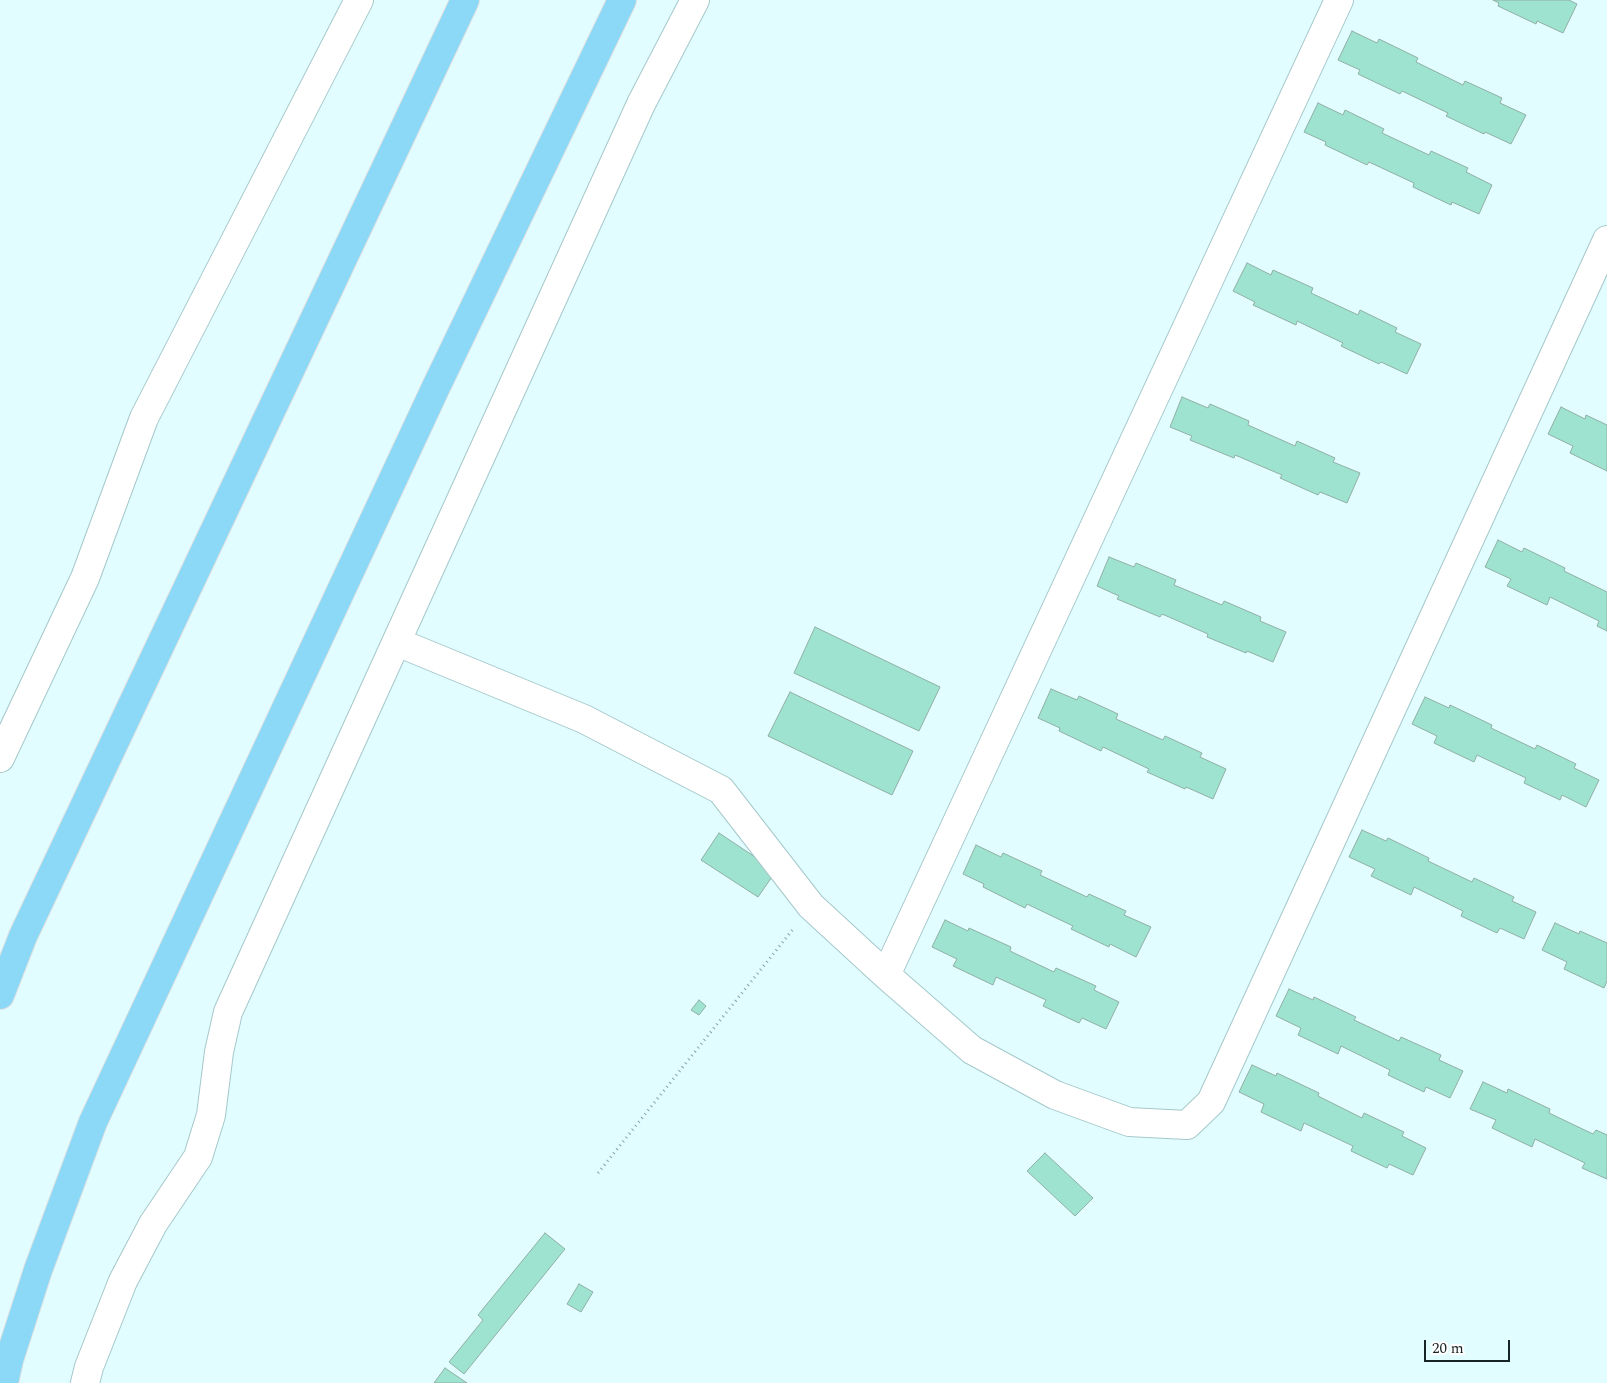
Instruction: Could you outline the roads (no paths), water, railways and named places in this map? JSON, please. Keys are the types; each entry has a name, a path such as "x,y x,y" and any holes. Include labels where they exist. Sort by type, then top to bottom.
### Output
{"main road":[{"path":"0,995 23,936 465,0"},
{"path":"4,1383 9,1360 38,1270 93,1122 436,387 622,0"}],"street":[{"path":"0,758 85,578 144,418 359,0"},
{"path":"85,1383 89,1367 123,1281 153,1224 198,1157 211,1115 219,1052 228,1012 641,104 695,0"},
{"path":"886,976 1339,0"},
{"path":"397,642 584,718 721,790 811,906 886,976 972,1050 1055,1095 1129,1122 1187,1125 1211,1102 1607,240"}]}
